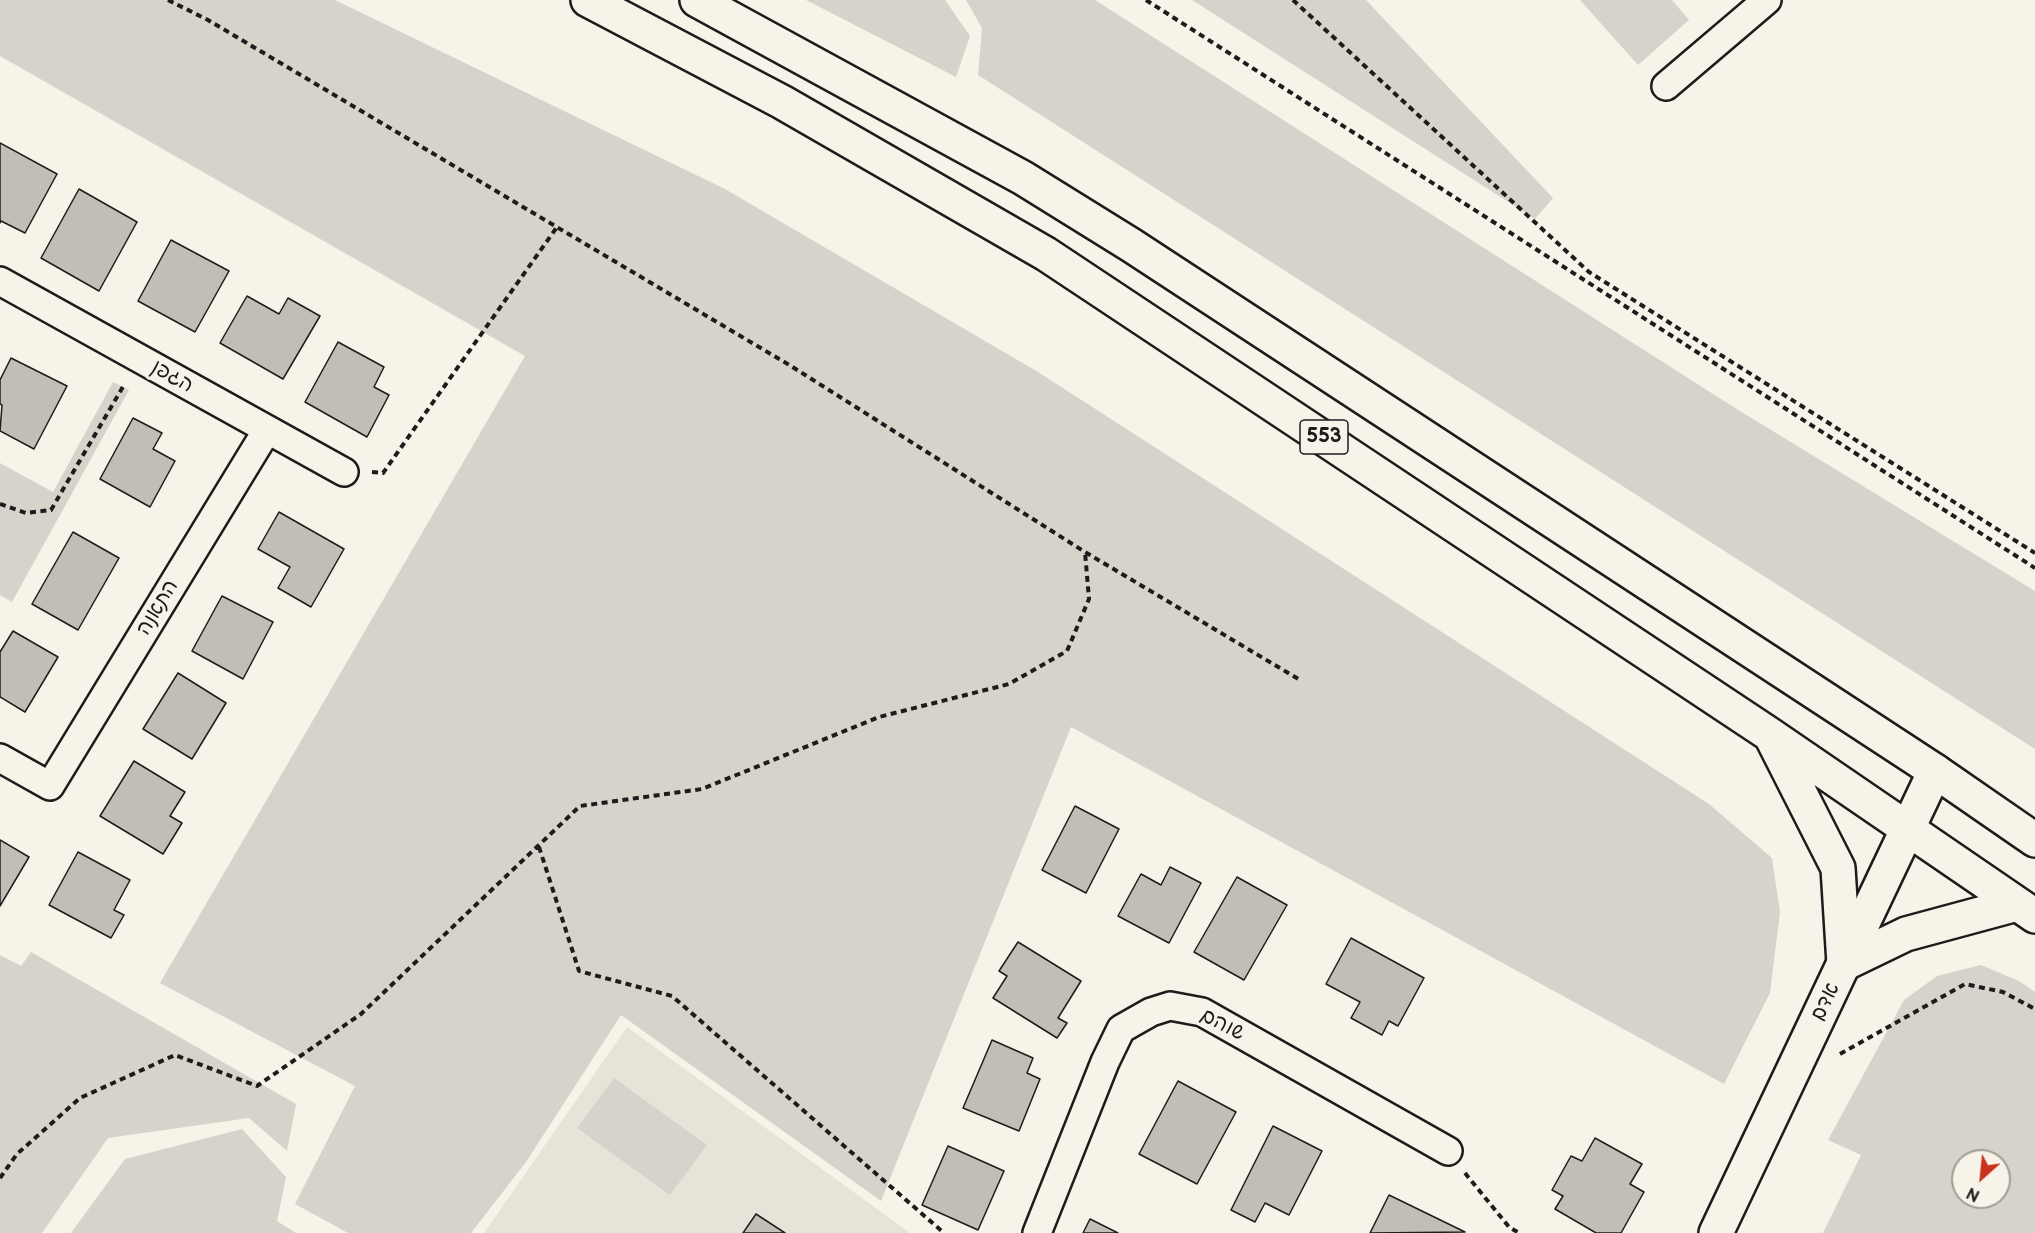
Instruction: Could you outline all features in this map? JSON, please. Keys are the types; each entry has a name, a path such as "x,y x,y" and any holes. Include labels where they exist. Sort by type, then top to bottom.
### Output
{"main road":[{"name":"553","path":"588,0 782,102 1046,254 1769,734 2026,910"},
{"name":"553","path":"697,0 1033,184 1131,245 1935,771 2035,840"},
{"path":"1769,734 1838,868 1844,964 1906,934 2026,910"},
{"name":"אדם","path":"1716,1233 1935,771"}],"street":[{"path":"1666,86 1767,0"},
{"name":"הגפן","path":"0,281 344,472"},
{"name":"התאנה","path":"0,758 50,786 267,430"},
{"name":"שוהם","path":"1037,1233 1104,1062 1121,1029 1151,1012 1170,1006 1202,1012 1448,1151"}],"path":[{"path":"168,0 218,26 791,366 1085,552 1300,680"},
{"path":"1146,0 2035,568"},
{"path":"1293,0 1589,272 2035,553"},
{"path":"344,472 383,473 557,227"},
{"path":"0,504 26,513 51,510 139,358"},
{"path":"0,1178 18,1154 80,1098 175,1055 257,1086 361,1014 580,806 702,789 879,717 1008,684 1067,651 1089,599 1085,552"},
{"path":"539,847 579,971 672,996 944,1233"},
{"path":"1794,1069 1832,1058 1965,984 2003,992 2035,1009"},
{"path":"1448,1151 1509,1227 1519,1233"}],"shaded area":[{"path":"0,0 335,0 725,189 1038,372 1709,804 1772,858 1780,912 1770,993 1724,1084 1071,727 881,1201 621,1015 526,1162 471,1233 348,1233 295,1204 355,1086 160,983 525,356 0,56"},
{"path":"806,0 945,0 970,36 956,77"},
{"path":"966,0 1095,0 1735,408 2035,591 2035,749 978,75 982,28"},
{"path":"1192,0 1366,0 1553,198 1535,219"},
{"path":"1580,0 1672,0 1689,20 1638,65"},
{"path":"113,382 129,390 12,602 0,595 0,463 53,492"},
{"path":"31,952 296,1104 287,1151 249,1118 108,1138 42,1233 0,1233 0,955 21,966"},
{"path":"1981,965 2019,981 2035,992 2035,1233 1823,1233 1861,1155 1828,1140 1904,1000 1937,976"},
{"path":"627,1027 910,1233 484,1233"},
{"path":"614,1078 707,1145 670,1195 577,1128"},
{"path":"242,1129 286,1177 277,1221 296,1233 71,1233 125,1159"}],"building":[{"path":"0,143 57,174 25,233 1,221 0,223"},
{"path":"79,189 137,222 99,291 41,258"},
{"path":"171,240 229,271 195,332 138,301"},
{"path":"247,296 279,314 288,298 320,316 283,379 220,343"},
{"path":"338,342 384,367 374,387 389,395 367,437 305,402"},
{"path":"11,358 67,386 34,449 0,431 2,405 0,404 0,380"},
{"path":"133,418 162,433 153,449 175,461 150,507 100,479"},
{"path":"279,512 344,549 311,607 278,588 290,567 258,549"},
{"path":"73,532 119,558 78,630 32,604"},
{"path":"222,596 273,622 243,679 192,651"},
{"path":"13,631 58,657 25,712 0,697 0,652"},
{"path":"178,673 226,703 192,759 143,729"},
{"path":"134,761 185,792 170,816 182,823 163,854 100,816"},
{"path":"1075,806 1119,829 1086,893 1042,870"},
{"path":"0,840 29,857 0,906"},
{"path":"78,852 130,880 114,910 124,915 111,938 49,905"},
{"path":"1170,867 1201,883 1169,943 1118,916 1141,874 1161,885"},
{"path":"1237,877 1287,905 1244,980 1194,952"},
{"path":"1351,938 1424,978 1398,1026 1389,1021 1382,1035 1351,1018 1360,1002 1326,984"},
{"path":"1018,942 1081,981 1058,1018 1067,1023 1057,1038 993,998 1007,976 999,971"},
{"path":"992,1040 1033,1058 1027,1073 1040,1079 1019,1131 963,1108"},
{"path":"1178,1081 1236,1112 1197,1184 1139,1154"},
{"path":"1273,1126 1322,1151 1289,1215 1265,1203 1255,1222 1231,1210"},
{"path":"1595,1138 1642,1164 1630,1184 1644,1192 1621,1233 1596,1233 1555,1209 1563,1196 1552,1190 1571,1156 1582,1161"},
{"path":"948,1146 1004,1171 978,1230 922,1205"},
{"path":"1389,1195 1465,1232 1370,1233"},
{"path":"756,1214 785,1233 743,1233"},
{"path":"1090,1219 1118,1233 1083,1233"}]}
